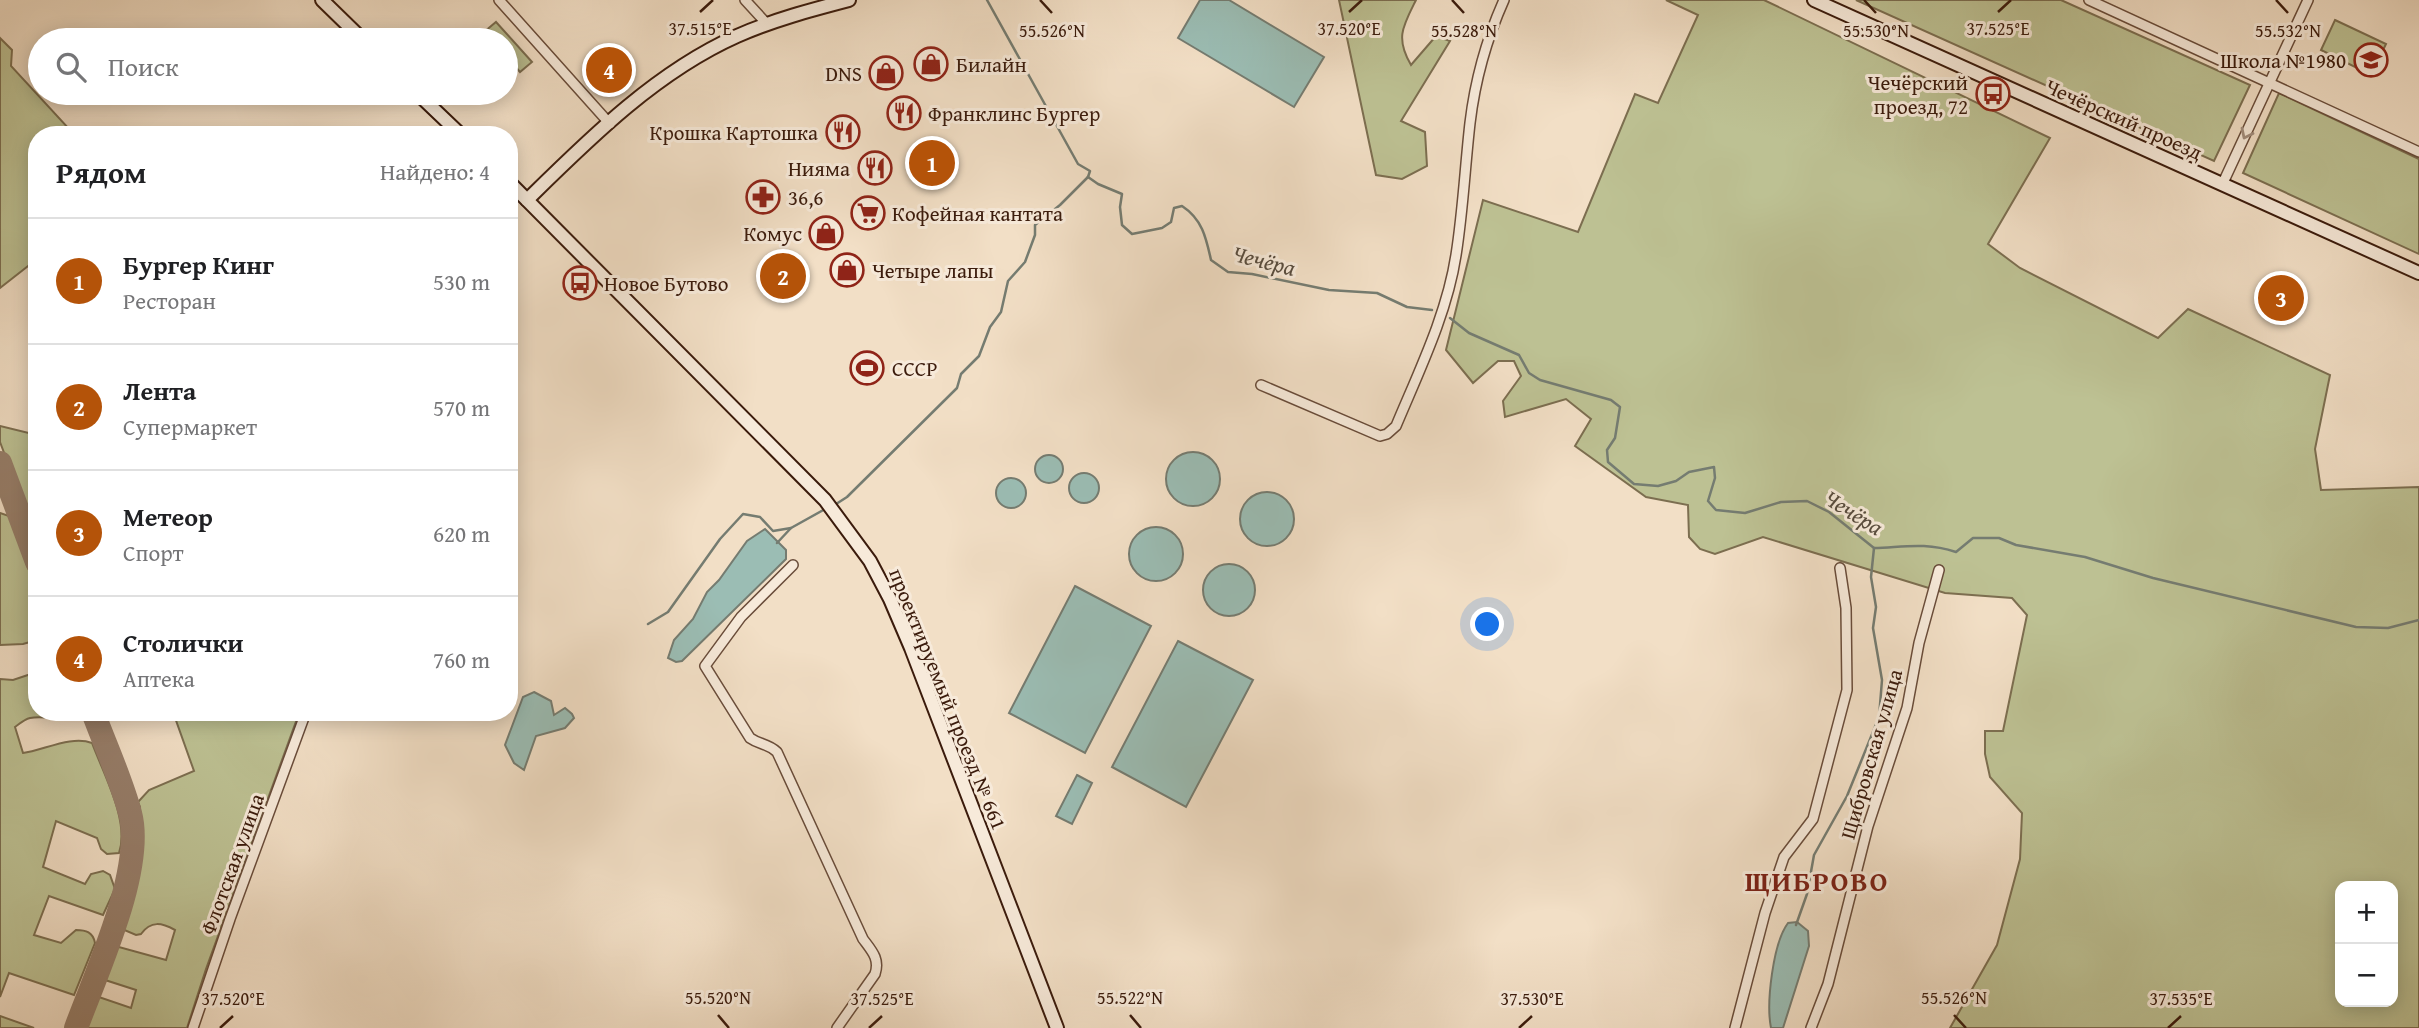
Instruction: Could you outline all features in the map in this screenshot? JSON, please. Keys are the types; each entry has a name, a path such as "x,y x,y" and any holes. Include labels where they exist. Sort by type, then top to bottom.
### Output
{"main road":[{"path":"322,0 351,28"},
{"path":"527,200 634,102 684,66 736,36 849,0"},
{"name":"Чечёрский проезд","path":"1814,0 2419,273"},
{"path":"430,105 452,126"},
{"name":"проектируемый проезд № 661","path":"518,191 825,500 870,561 911,648 1057,1028"}],"street":[{"path":"499,0 610,124"},
{"path":"745,0 767,24"},
{"path":"1261,385 1380,436 1387,434 1396,425 1442,312 1454,269 1465,188 1470,121 1490,31 1504,0"},
{"path":"2089,0 2419,152"},
{"path":"2222,185 2308,0"},
{"path":"793,565 741,617 705,666 750,738 768,744 777,752 863,939 874,954 878,965 875,974 837,1028"},
{"path":"1735,1028 1765,912 1784,857 1814,819 1847,690 1846,608 1840,568"},
{"name":"Щибровская улица","path":"1811,1028 1828,984 1868,826 1906,708 1919,643 1939,570"},
{"name":"Флотская улица","path":"193,1028 303,721"}],"green space":[{"path":"1339,0 1416,0 1407,17 1402,39 1411,65 1436,36 1450,41 1401,121 1425,132 1427,166 1402,179 1376,175"},
{"path":"1666,0 1764,0 2050,138 1988,244 2020,268 2158,338 2188,309 2330,375 2315,449 2321,490 2419,487 2419,1028 1950,1028 1997,945 2020,859 2022,813 1990,777 1985,754 1985,731 2003,731 2027,615 2012,598 1945,593 1763,537 1715,554 1700,549 1689,537 1688,505 1646,497 1575,446 1591,419 1566,399 1505,417 1503,401 1521,376 1514,361 1498,361 1473,383 1446,350 1483,200 1578,232 1635,94 1658,103 1698,15"},
{"path":"1856,0 2061,0 2250,85 2214,161"},
{"path":"2335,20 2386,44 2371,75 2321,50"},
{"path":"496,22 501,28 489,28"},
{"path":"0,38 12,50 11,66 28,84 28,105 47,105 66,126 28,126 28,266 0,288"},
{"path":"518,46 532,62 520,72 518,70"},
{"path":"2279,93 2419,159 2419,254 2243,173"},
{"path":"0,426 28,433 28,507 23,503 0,442"},
{"path":"0,513 9,516 28,568 28,643 0,645"},
{"path":"28,675 28,719 15,727 23,753 67,742 92,743 114,797 121,827 119,853 107,854 101,849 97,838 56,821 43,867 85,884 91,874 103,871 110,875 115,889 103,915 49,896 34,935 61,943 76,930 83,930 89,932 94,939 95,943 74,995 9,973 0,997 0,679 13,680"},
{"path":"176,721 296,721 187,1028 84,1028 96,996 131,1008 136,990 102,979 110,950 119,947 166,960 175,930 157,924 136,935 122,929 121,925 134,888 140,859 138,802 149,790 194,771"},
{"path":"0,1016 34,1028 0,1028"}],"water":[{"path":"1200,0 1229,0 1324,57 1294,107 1178,38"},
{"path":"1193,452 1212,460 1220,479 1212,498 1193,506 1174,498 1166,479 1174,460"},
{"path":"1049,455 1059,459 1063,469 1059,479 1049,483 1039,479 1035,469 1039,459"},
{"path":"1084,473 1090,474 1098,482 1098,494 1090,502 1084,503 1078,502 1070,494 1069,488 1070,482 1078,474"},
{"path":"1011,478 1021,483 1026,493 1021,503 1011,508 1001,503 996,493 1001,483"},
{"path":"1267,492 1286,500 1294,519 1286,538 1267,546 1248,538 1240,519 1248,500"},
{"path":"1156,527 1175,535 1183,554 1175,573 1156,581 1137,573 1129,554 1137,535"},
{"path":"765,529 786,550 786,559 682,661 676,662 668,658 674,640 693,619 707,592 747,541"},
{"path":"1229,564 1239,566 1247,572 1253,580 1253,600 1247,608 1239,614 1229,616 1219,614 1211,608 1205,600 1203,590 1205,580 1211,572 1219,566"},
{"path":"1075,586 1151,626 1085,753 1009,713"},
{"path":"1178,641 1253,680 1186,807 1112,767"},
{"path":"534,692 551,701 554,715 565,708 574,718 565,728 536,736 524,770 514,763 505,745 514,721 518,721 518,710 523,697"},
{"path":"1077,775 1092,783 1072,824 1056,816"},
{"path":"1797,922 1808,931 1809,946 1783,1028 1771,1028 1769,1004 1778,944 1788,923"}],"waterway":[{"name":"Чечёра","path":"987,0 1078,164 1090,171 1088,177"},
{"name":"Чечёра","path":"1088,177 1122,194 1122,225 1132,234 1162,228 1171,222 1174,208 1182,206 1199,223 1211,260 1228,272 1252,274 1329,290 1377,293 1407,307 1432,310"},
{"path":"833,506 847,497 957,388 961,374 979,356 990,327 1001,312 1008,281 1025,262 1035,235 1035,225 1088,177"},
{"name":"Чечёра","path":"1450,318 1469,333 1519,355 1529,373 1540,380 1611,400 1620,407 1615,438 1607,450 1608,462 1634,484 1658,486 1676,481 1689,472 1714,467 1715,478 1708,501 1716,510 1745,513 1781,502 1807,501 1829,512 1874,548 1925,546 1956,552 1973,538 1999,538 2016,545 2085,557 2153,578 2356,627 2388,628 2419,620"},
{"path":"777,543 791,528 827,508"},
{"path":"648,624 668,612 720,539 743,514 760,517 773,531 791,528"},
{"path":"1796,925 1807,894 1814,855 1847,796 1879,717 1882,680 1873,628 1876,607 1871,577 1874,548"}],"taxiway":[{"path":"0,463 28,538"},
{"path":"76,1028 106,951 125,891 133,836 126,800 97,721"}],"place":[{"name":"Школа №1980","path":"2371,60"},
{"name":"Билайн","path":"931,64"},
{"name":"Столички","path":"609,70"},
{"name":"DNS","path":"886,73"},
{"name":"Чечёрский проезд, 72","path":"1993,94"},
{"name":"Франклинс Бургер","path":"904,113"},
{"name":"Крошка Картошка","path":"843,132"},
{"name":"Бургер Кинг","path":"932,163"},
{"name":"Нияма","path":"875,168"},
{"name":"36,6","path":"763,197"},
{"name":"Кофейная кантата","path":"868,213"},
{"name":"Комус","path":"826,233"},
{"name":"Четыре лапы","path":"847,270"},
{"name":"Лента","path":"783,276"},
{"name":"Новое Бутово","path":"580,283"},
{"name":"Метеор","path":"2281,298"},
{"name":"СССР","path":"867,368"}],"district":[{"name":"ЩИБРОВО","path":"1817,880"}]}
